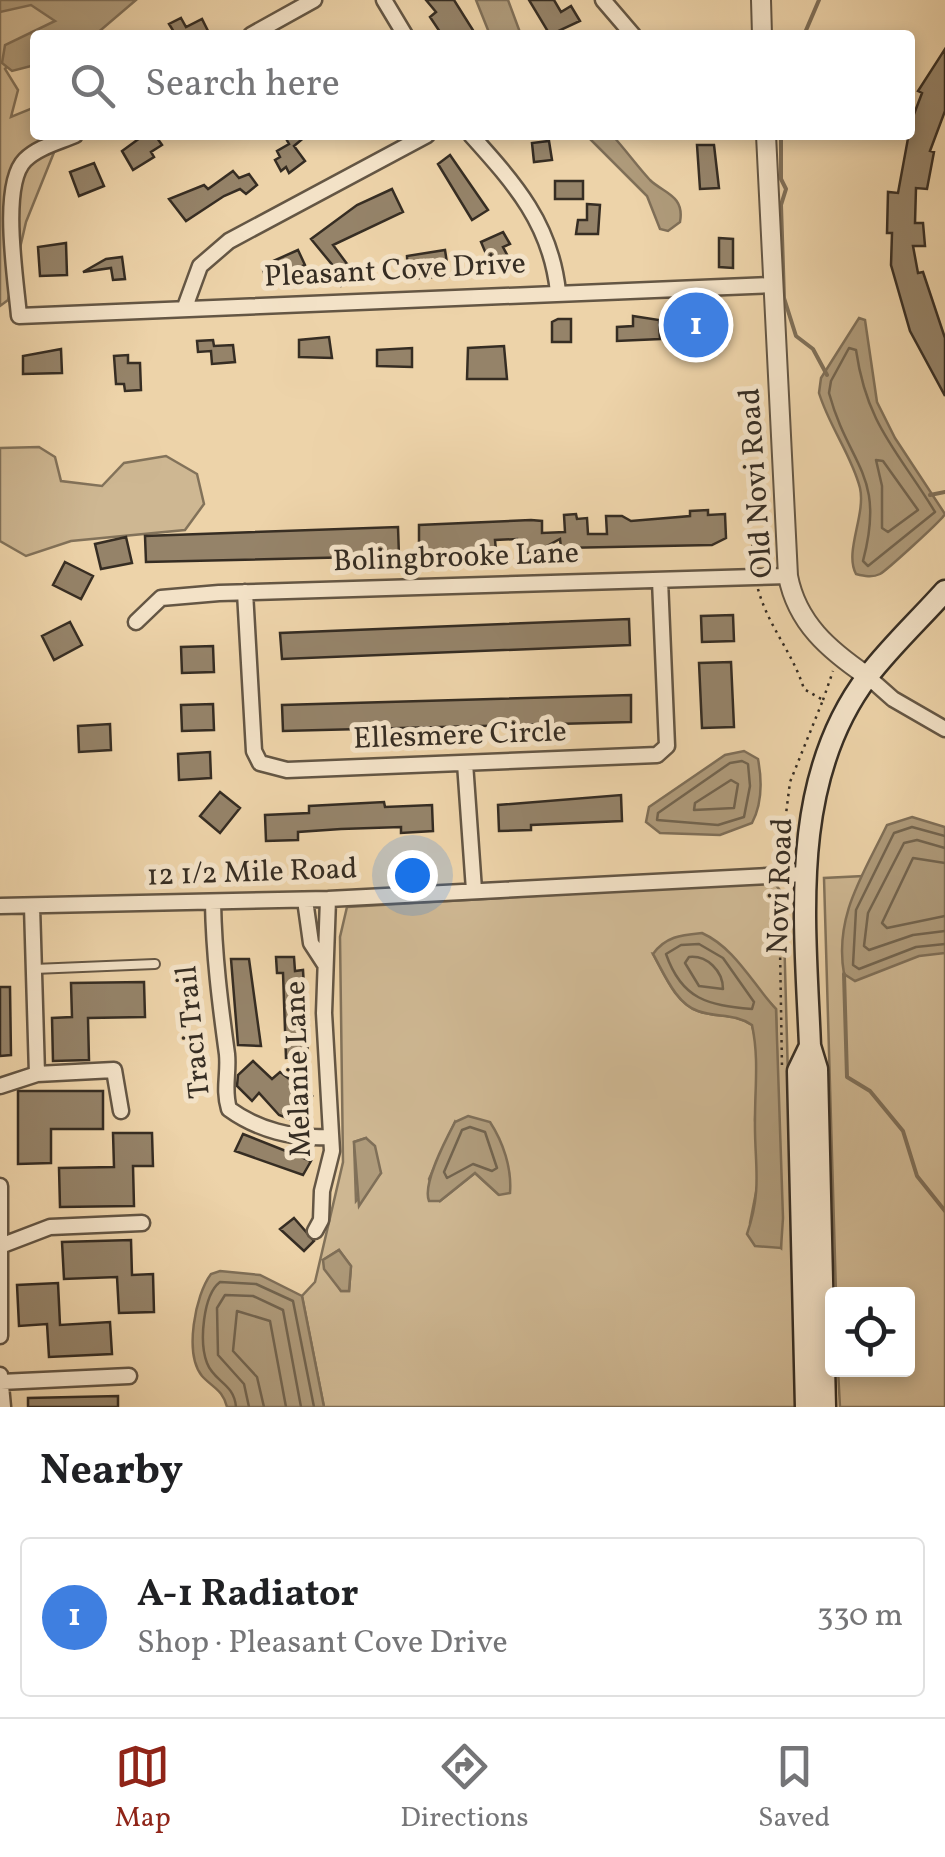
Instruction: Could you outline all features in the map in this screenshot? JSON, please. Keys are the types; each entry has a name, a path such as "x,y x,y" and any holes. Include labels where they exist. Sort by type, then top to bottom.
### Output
{"main road":[{"name":"Novi Road","path":"825,1407 817,1068 810,1046 805,874 810,817 829,751 867,676 945,591"},
{"name":"Novi Road","path":"806,1407 798,1071 810,1046"}],"street":[{"path":"260,30 314,0"},
{"path":"384,0 402,30"},
{"path":"603,0 629,30"},
{"path":"760,0 762,30"},
{"name":"Pleasant Cove Drive","path":"64,140 36,152 15,174 12,207 19,316 773,285"},
{"path":"185,308 200,266 229,242 418,140"},
{"path":"475,140 533,208 550,244 558,292"},
{"name":"Old Novi Road","path":"766,140 788,576 804,620 841,658 867,676"},
{"name":"Bolingbrooke Lane","path":"136,622 160,598 245,592 788,576"},
{"name":"Ellesmere Circle","path":"245,592 254,750 260,763 287,770 656,755 667,746 660,580"},
{"path":"867,676 894,700 945,728"},
{"path":"464,763 474,890"},
{"name":"12 1/2 Mile Road","path":"0,906 328,900 805,874"},
{"name":"Melanie Lane","path":"305,900 310,943 324,962"},
{"name":"Melanie Lane","path":"315,1231 321,1220 322,1190 331,1167 324,962 328,900"},
{"name":"Traci Trail","path":"213,903 214,974 228,1059 224,1092 230,1109 276,1132 305,1138 329,1137"},
{"path":"32,906 38,1074"},
{"path":"0,1086 38,1074 114,1070 121,1111"},
{"path":"0,1186 0,1336"},
{"path":"2,1242 50,1226 142,1223"},
{"path":"0,1374 3,1407"},
{"path":"1,1382 129,1376"}],"lane":[{"path":"34,969 155,964"}],"path":[{"path":"822,700 830,676"}],"shaded area":[{"path":"0,0 101,0 44,30 30,30 30,41 5,69 18,90 11,117 30,109 30,140 59,140 26,222 8,300 0,306"},
{"path":"39,447 55,457 61,481 102,486 124,463 166,456 197,474 204,504 185,530 71,541 26,556 0,541 0,448"},
{"path":"945,872 945,1407 840,1407 838,1377 915,1377 915,1287 836,1287 824,878"},
{"path":"775,884 783,894 797,1407 324,1407 302,1296 315,1282 343,1162 340,937 347,907","holes":["653,954 747,978 776,1009 781,1248 750,1223 760,1172 755,1120 758,1051 752,1025 690,1007 666,979","455,1122 499,1195 475,1173 440,1201 429,1179","366,1138 381,1173 356,1201 354,1142","339,1250 351,1266 349,1291 341,1291 323,1260"]}],"water":[{"path":"0,0 136,0 101,30 36,30 55,21 31,5 0,12"},
{"path":"476,0 508,0 519,30 488,30"},
{"path":"30,33 30,66 12,71 2,63 5,45"},
{"path":"591,140 616,140 650,180 676,200 680,222 668,231 660,229 647,196"},
{"path":"859,318 865,320 877,402 895,438 945,514 893,564 871,576 856,574 853,565 860,488 819,393 821,378"},
{"path":"744,751 758,759 759,767 759,800 752,823 720,835 660,833 646,822 649,807 725,755"},
{"path":"912,817 945,827 945,953 919,956 855,981 844,974 842,953 853,896 887,825"},
{"path":"702,933 734,957 776,1009 781,1248 755,1246 747,1234 757,1176 752,1025 705,1013 683,1002 653,954 669,940"},
{"path":"468,1116 490,1122 495,1130 508,1165 510,1193 499,1195 475,1173 440,1201 429,1201 429,1184 441,1150 455,1122"},
{"path":"366,1138 375,1146 381,1173 359,1206 354,1142"},
{"path":"339,1250 351,1266 349,1291 341,1291 324,1269 323,1260"},
{"path":"220,1271 260,1275 302,1296 324,1407 227,1407 220,1393 202,1376 194,1354 196,1310 211,1274"}],"building":[{"path":"426,0 454,0 473,30 439,30 430,17 436,12"},
{"path":"529,0 554,0 561,12 571,6 580,21 561,30 547,30"},
{"path":"181,18 186,27 202,19 208,30 173,30 169,24"},
{"path":"945,49 945,111 930,151 934,152 927,189 916,188 915,223 923,223 925,246 913,246 918,273 923,272 945,338 945,396 910,331 891,265 892,233 887,233 888,192 898,193 908,140 915,140 915,111 922,93 918,91"},
{"path":"137,140 158,140 162,145 151,152 154,157 133,170 122,151"},
{"path":"287,140 301,140 294,146 305,161 289,173 286,167 281,171 275,160 280,157 277,151 289,144"},
{"path":"549,141 552,160 534,162 532,143"},
{"path":"697,145 714,145 719,188 700,189"},
{"path":"450,155 488,210 472,220 438,164"},
{"path":"94,163 104,186 79,196 70,172"},
{"path":"233,171 239,178 249,174 257,185 246,194 240,189 224,196 186,221 169,199 204,185 208,189"},
{"path":"555,181 583,181 583,199 555,199"},
{"path":"392,189 403,212 333,245 356,276 341,286 332,277 339,273 311,239 357,205"},
{"path":"587,204 600,205 598,234 576,234 578,220 587,220"},
{"path":"503,232 510,244 503,247 512,264 493,270 481,242"},
{"path":"719,238 733,239 733,268 719,267"},
{"path":"66,243 67,275 40,276 38,247"},
{"path":"298,250 305,265 266,280 262,266"},
{"path":"445,250 449,276 408,279 407,256"},
{"path":"122,257 125,279 113,280 111,268 83,272 106,259"},
{"path":"705,314 706,334 687,335 686,316"},
{"path":"633,316 659,320 660,339 617,341 617,327 633,326"},
{"path":"571,319 571,342 552,342 552,322"},
{"path":"329,337 332,358 299,357 299,340"},
{"path":"213,340 214,346 233,345 235,362 212,364 211,351 198,352 197,341"},
{"path":"504,346 507,379 467,379 468,348"},
{"path":"412,348 412,367 377,366 377,350"},
{"path":"61,349 62,373 23,374 23,356"},
{"path":"128,355 128,363 140,363 141,390 125,391 124,384 116,384 114,356"},
{"path":"708,510 708,515 725,514 726,538 712,545 561,548 560,539 534,553 517,553 517,539 495,540 496,551 419,550 419,525 531,520 542,521 542,533 565,532 564,515 576,514 577,519 587,518 588,534 607,534 606,516 622,516 631,521 690,516 690,511"},
{"path":"398,527 399,556 146,562 145,536"},
{"path":"126,537 132,563 101,569 95,544"},
{"path":"65,562 93,576 81,599 53,585"},
{"path":"733,615 734,641 702,642 701,616"},
{"path":"629,619 630,645 282,659 280,633"},
{"path":"70,622 82,645 54,660 42,636"},
{"path":"213,646 214,672 182,673 181,647"},
{"path":"731,662 734,727 702,728 699,663"},
{"path":"631,695 631,722 283,731 282,705"},
{"path":"213,704 214,730 182,731 181,705"},
{"path":"110,724 111,750 79,752 78,726"},
{"path":"210,752 211,778 179,780 178,754"},
{"path":"220,792 240,808 220,833 200,816"},
{"path":"621,795 622,821 531,825 531,830 499,831 498,805"},
{"path":"384,802 385,807 432,805 433,831 401,833 401,827 341,829 298,832 298,840 266,841 265,815 309,813 309,806"},
{"path":"276,957 294,957 295,971 303,970 308,1056 286,1058 283,973 277,973"},
{"path":"231,959 249,959 261,1046 238,1045"},
{"path":"144,982 145,1017 88,1018 89,1060 53,1061 52,1018 72,1017 71,983"},
{"path":"0,987 10,987 11,1055 0,1056"},
{"path":"253,1061 272,1079 280,1072 312,1096 302,1103 311,1112 300,1123 279,1115 259,1093 252,1101 237,1086 238,1075"},
{"path":"18,1091 103,1091 103,1129 51,1129 51,1163 18,1164"},
{"path":"113,1133 152,1133 153,1166 133,1166 134,1206 60,1207 59,1168 114,1167"},
{"path":"243,1134 311,1161 303,1175 235,1151"},
{"path":"294,1218 314,1241 304,1251 280,1229"},
{"path":"131,1240 132,1275 153,1274 154,1312 119,1313 117,1277 64,1279 62,1242"},
{"path":"58,1283 60,1325 110,1322 112,1354 49,1357 47,1324 19,1326 17,1285"},
{"path":"118,1396 118,1407 28,1407 28,1398"}],"waterway":[{"path":"806,30 819,0"},
{"path":"781,140 781,179 786,189 781,205 784,298 796,336 813,349 827,375"},
{"path":"930,495 945,492"},
{"path":"844,974 847,1077 870,1091 903,1131 917,1176 945,1211"}],"place":[{"name":"A-1 Radiator","path":"696,325"}]}
